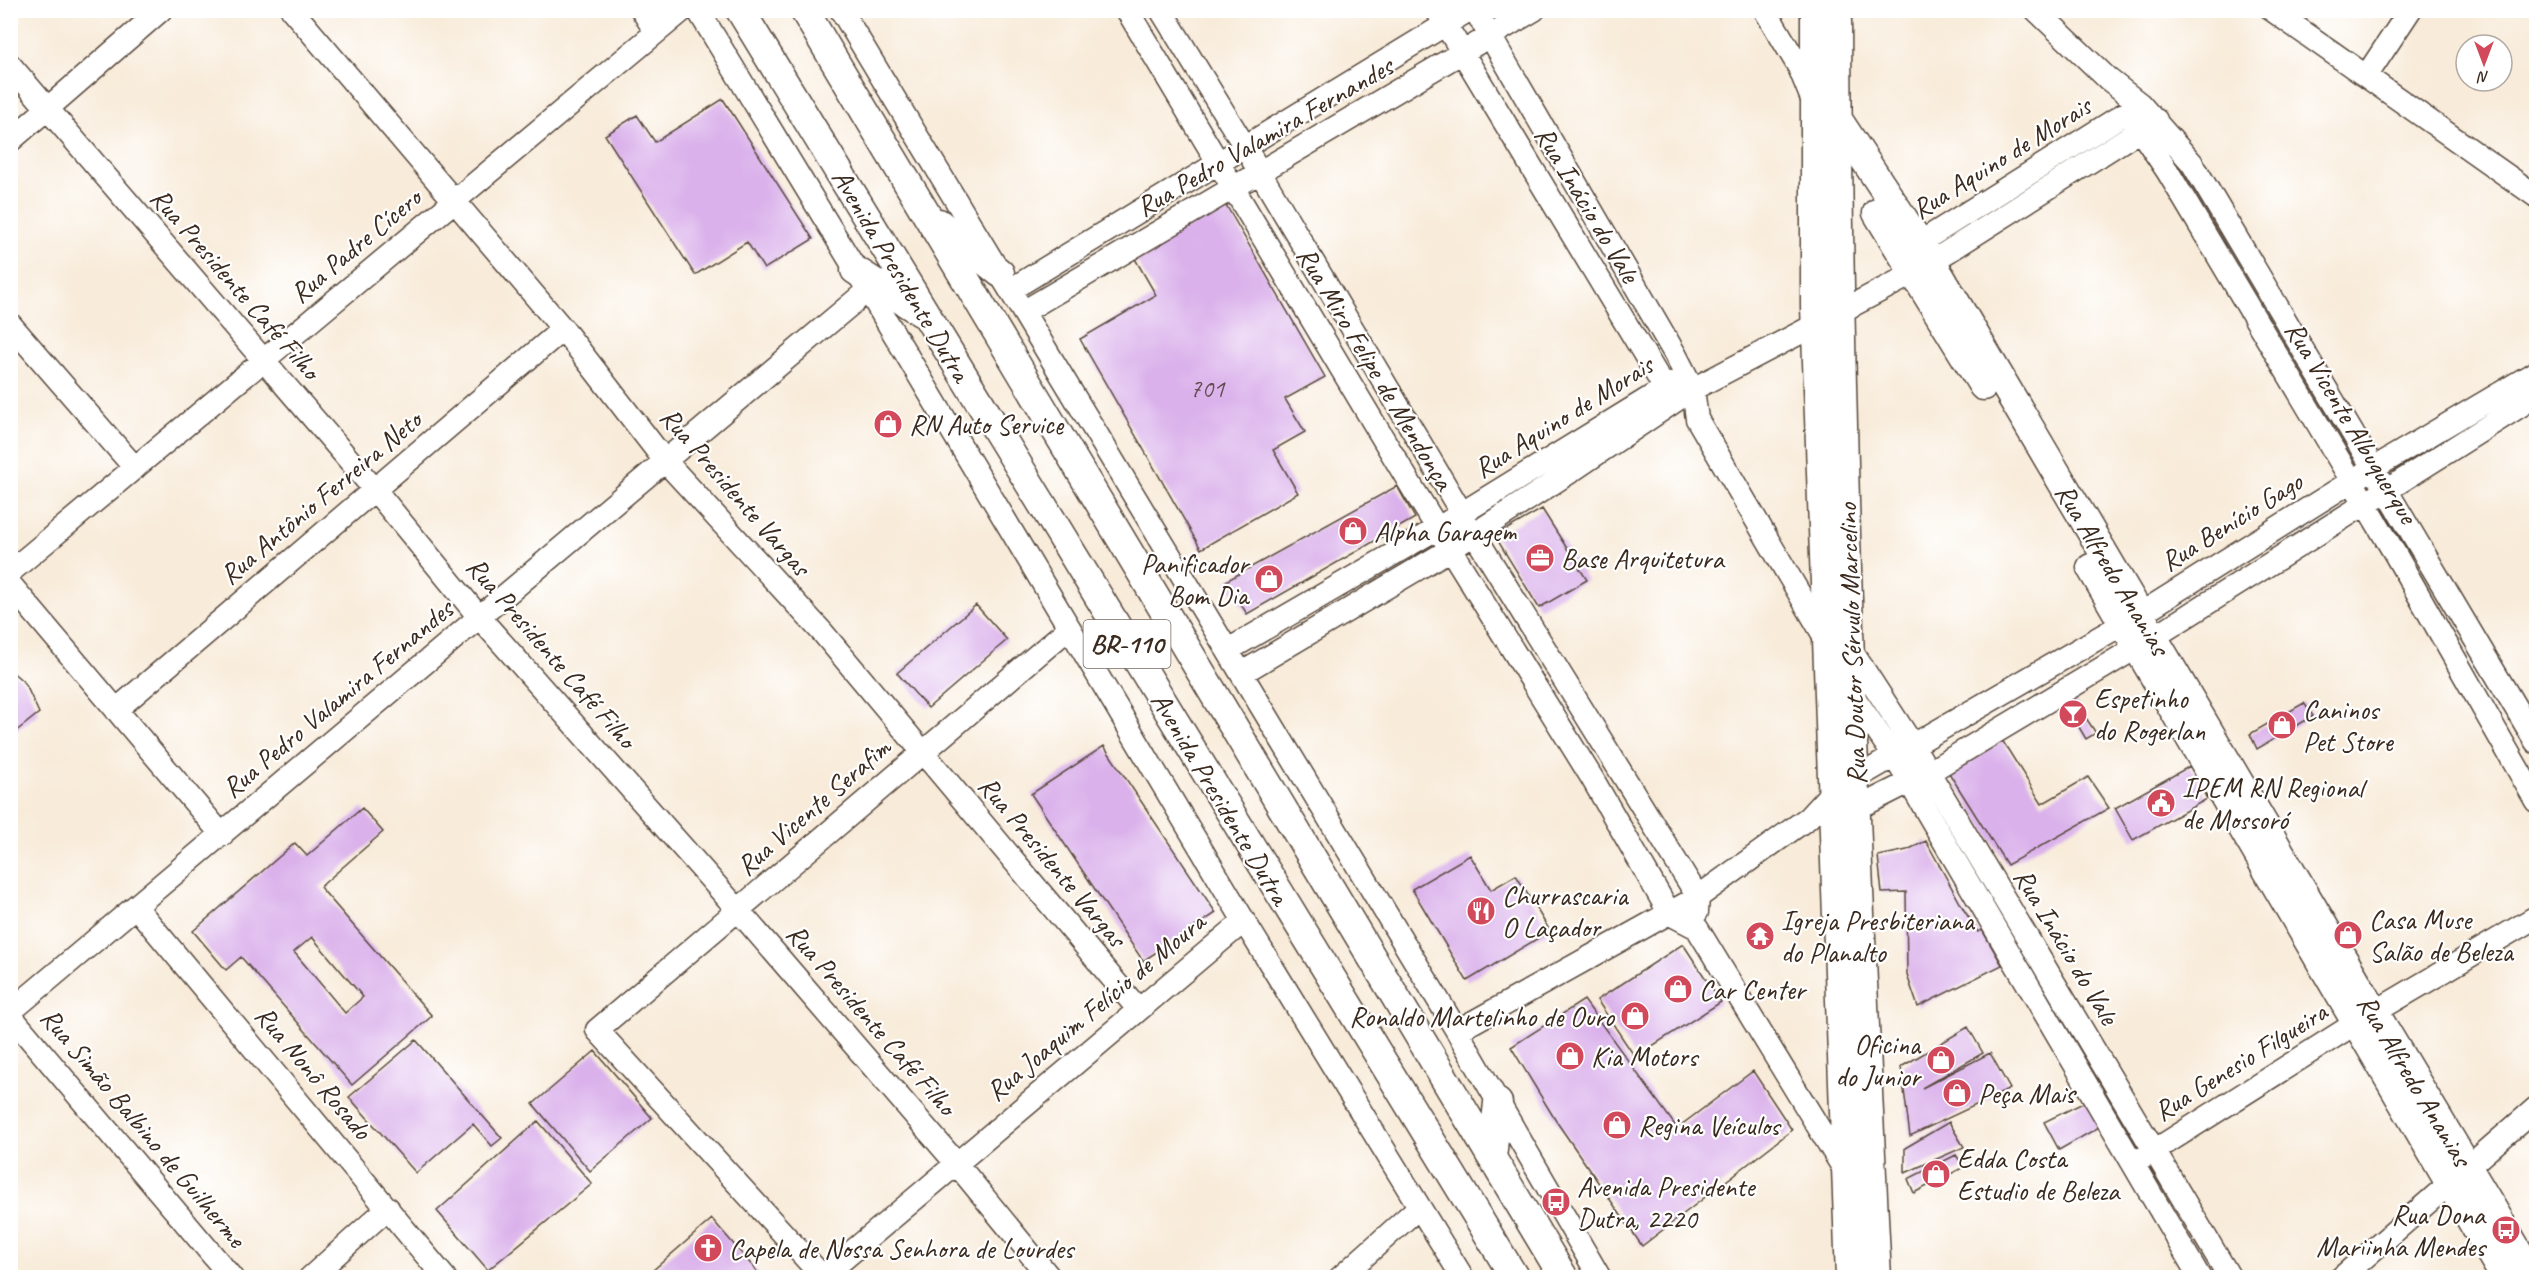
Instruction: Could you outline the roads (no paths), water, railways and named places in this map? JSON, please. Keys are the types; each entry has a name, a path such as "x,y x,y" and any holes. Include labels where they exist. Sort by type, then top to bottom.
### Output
{"main road":[{"name":"Avenida Presidente Dutra","path":"740,10 1515,1278"},
{"name":"Avenida Presidente Dutra","path":"804,10 1564,1278"},
{"name":"Rua Doutor Sérvulo Marcelino","path":"1815,10 1807,73 1826,113"},
{"name":"Rua Doutor Sérvulo Marcelino","path":"1837,10 1826,113 1825,314 1844,786"},
{"name":"Rua Alfredo Ananias","path":"1826,113 1838,147 1922,260"},
{"name":"Rua Alfredo Ananias","path":"1826,113 1922,260 2458,1174 2534,1278"},
{"name":"Rua Doutor Sérvulo Marcelino","path":"1825,314 1838,147"},
{"path":"922,209 1005,282"},
{"path":"862,280 928,316"},
{"name":"Rua Doutor Sérvulo Marcelino","path":"1839,645 1851,693 1844,786 1833,816 1850,1278"},
{"name":"Rua Doutor Sérvulo Marcelino","path":"1833,816 1877,1278"},
{"path":"1492,1158 1498,1103"},
{"name":"Rua Alfredo Ananias","path":"2458,1174 2505,1278"}],"street":[{"path":"10,141 161,10"},
{"name":"Rua Presidente Vargas","path":"292,10 563,329 666,461 823,633 1138,1009"},
{"path":"642,10 655,32"},
{"name":"Rua Padre Cícero","path":"10,572 683,10"},
{"name":"Avenida Presidente Dutra","path":"698,10 862,280 1244,921 1463,1278"},
{"path":"841,10 1242,673 1456,1031 1600,1278"},
{"name":"Rua Miro Felipe de Mendonça","path":"1127,10 1438,528 1592,778 1670,914"},
{"name":"Rua Miro Felipe de Mendonça","path":"1161,10 1260,172 1461,514 1618,764 1698,897"},
{"name":"Rua Pedro Valamira Fernandes","path":"1005,282 1219,164 1360,76 1441,17 1469,10"},
{"name":"Rua Inácio do Vale","path":"1475,10 1690,382 1697,419"},
{"name":"Rua Pedro Valamira Fernandes","path":"1023,312 1377,105 1534,10"},
{"path":"1765,10 1807,73"},
{"name":"Rua Vicente Albuquerque","path":"2036,10 2108,79 2141,116 2193,163 2536,742"},
{"path":"2272,10 2536,196"},
{"path":"2367,75 2410,10"},
{"name":"Rua Inácio do Vale","path":"1441,17 1669,395 1697,419 2154,1151 2230,1278"},
{"name":"Rua Presidente Café Filho","path":"10,65 375,490 479,617 738,910 956,1163 1050,1278"},
{"path":"1360,76 1377,105"},
{"name":"Rua Vicente Albuquerque","path":"2141,116 2218,257 2366,504 2536,801"},
{"name":"Rua Aquino de Morais","path":"1242,673 1451,549 1474,534 1564,464 1669,395 1690,382 1825,314 1922,260 2141,116"},
{"path":"2218,257 2241,245"},
{"name":"Rua Pedro Valamira Fernandes","path":"10,1014 666,461 862,280"},
{"path":"10,324 135,468"},
{"name":"Rua Antônio Ferreira Neto","path":"116,710 563,329"},
{"name":"Rua Benício Gago","path":"1456,1031 1670,914 1833,816 1919,777 2138,630 2352,481 2536,372"},
{"name":"Rua Benício Gago","path":"1844,786 1903,750 2138,630 2366,504 2536,396"},
{"path":"2473,409 2485,429"},
{"name":"Rua Aquino de Morais","path":"1228,650 1461,514 1564,464"},
{"path":"10,584 222,835"},
{"name":"Rua Vicente Serafim","path":"821,1277 597,1030 1069,628"},
{"name":"Rua Inácio do Vale","path":"1851,693 1903,750"},
{"path":"1592,778 1618,764"},
{"name":"Rua Inácio do Vale","path":"1919,777 2132,1164 2200,1278"},
{"path":"1697,928 1698,897"},
{"name":"Rua Nonô Rosado","path":"136,907 445,1278"},
{"path":"1670,914 1697,928 1848,1176"},
{"name":"Rua Genesio Filgueira","path":"2132,1164 2365,1018 2536,917"},
{"name":"Rua Joaquim Felício de Moura","path":"821,1277 1244,921"},
{"name":"Rua Simão Balbino de Guilherme","path":"10,1014 231,1278"},
{"path":"2341,1278 2536,1108"},
{"path":"310,1278 388,1208"},
{"path":"1340,1278 1418,1208"}],"place":[{"name":"RN Auto Service","path":"888,424"},
{"name":"Alpha Garagem","path":"1353,531"},
{"name":"Base Arquitetura","path":"1540,558"},
{"name":"Panificador Bom Dia","path":"1269,579"},
{"name":"Espetinho do Rogerlan","path":"2073,714"},
{"name":"Caninos Pet Store","path":"2282,725"},
{"name":"IPEM RN Regional de Mossoró","path":"2161,803"},
{"name":"Churrascaria O Laçador","path":"1481,911"},
{"name":"Casa Muse Salão de Beleza","path":"2348,935"},
{"name":"Igreja Presbiteriana do Planalto","path":"1760,936"},
{"name":"Car Center","path":"1678,989"},
{"name":"Ronaldo Martelinho de Ouro","path":"1635,1016"},
{"name":"Kia Motors","path":"1570,1056"},
{"name":"Oficina do Junior","path":"1941,1060"},
{"name":"Peça Mais","path":"1957,1093"},
{"name":"Regina Veículos","path":"1617,1125"},
{"name":"Edda Costa Estudio de Beleza","path":"1936,1174"},
{"name":"Avenida Presidente Dutra, 2220","path":"1556,1202"},
{"name":"Rua Dona Mariinha Mendes","path":"2506,1230"},
{"name":"Capela de Nossa Senhora de Lourdes","path":"708,1248"}]}
